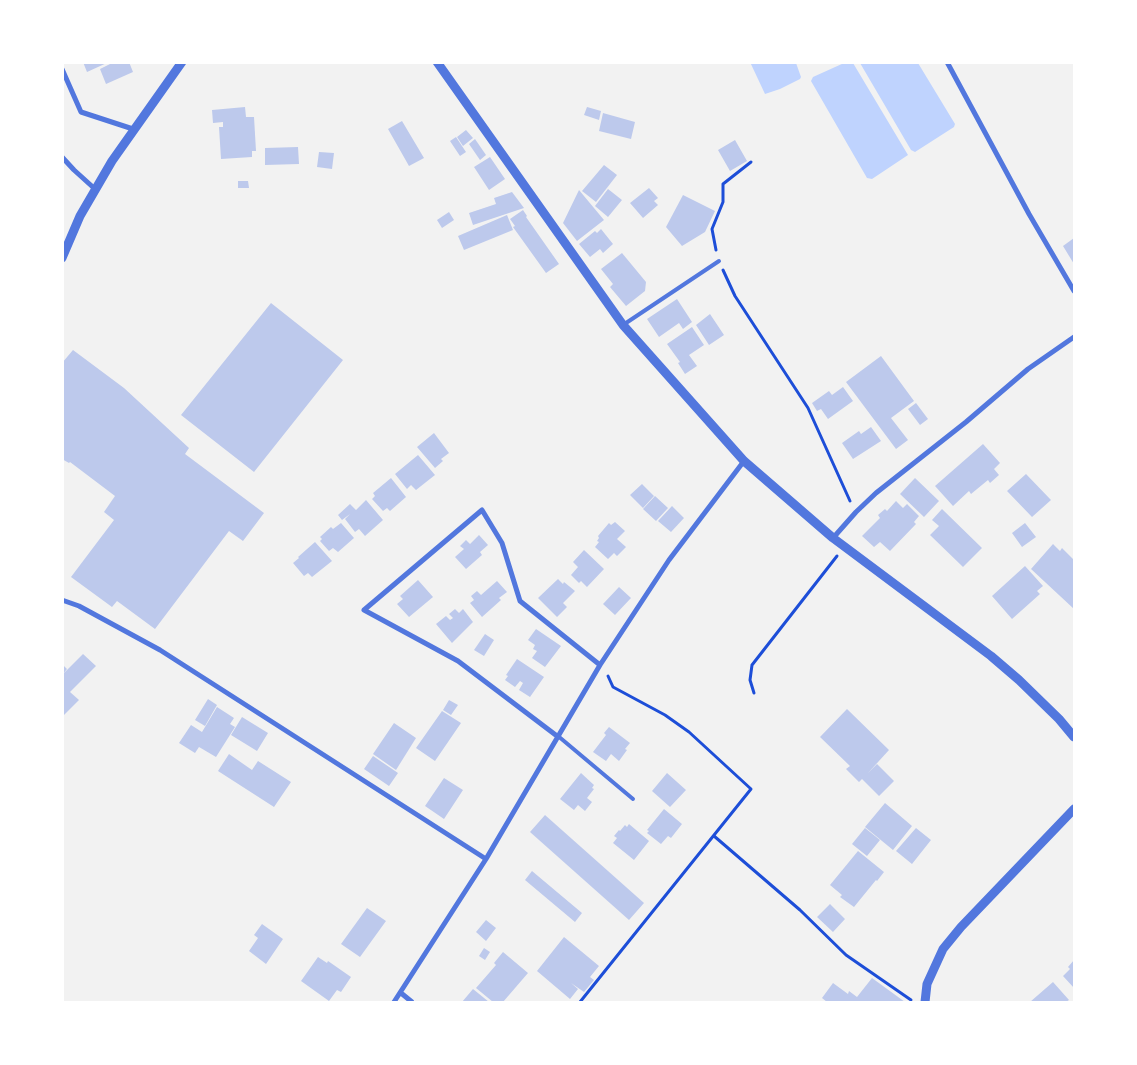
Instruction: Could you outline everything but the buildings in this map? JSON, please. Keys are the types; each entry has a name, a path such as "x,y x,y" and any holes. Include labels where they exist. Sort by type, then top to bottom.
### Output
{"street":[{"path":"62,258 80,216 95,189 133,129 182,62"},
{"path":"437,62 623,325 744,461 844,547 1020,680 1059,718 1074,737"},
{"path":"947,62 1028,214 1074,291"},
{"path":"62,69 81,112 133,129"},
{"path":"62,158 95,189"},
{"path":"833,538 876,493 966,422 1028,369 1074,337"},
{"path":"394,1002 486,859 600,665 669,560 744,461"},
{"path":"557,736 458,661 364,610 482,510 502,543 520,601 600,665"},
{"path":"62,600 79,606 160,650 486,859"},
{"path":"925,1002 927,984 943,949 961,927 1074,809"},
{"path":"401,993 412,1002"}],"lane":[{"path":"623,325 719,261"},
{"path":"557,736 633,799"}],"path":[{"path":"751,162 723,184 723,202 712,229 719,261 735,296 808,408 856,512"},
{"path":"754,693 750,680 752,665 844,547"},
{"path":"580,1002 751,789 689,732 665,715 613,687 600,665"},
{"path":"714,836 800,910 846,955 916,1002"}],"water":[{"path":"750,62 796,63 801,77 780,89 765,94"},
{"path":"844,63 853,63 908,155 872,179 867,178 811,81 813,77"},
{"path":"860,63 918,63 955,124 954,127 915,152 911,150"}]}
